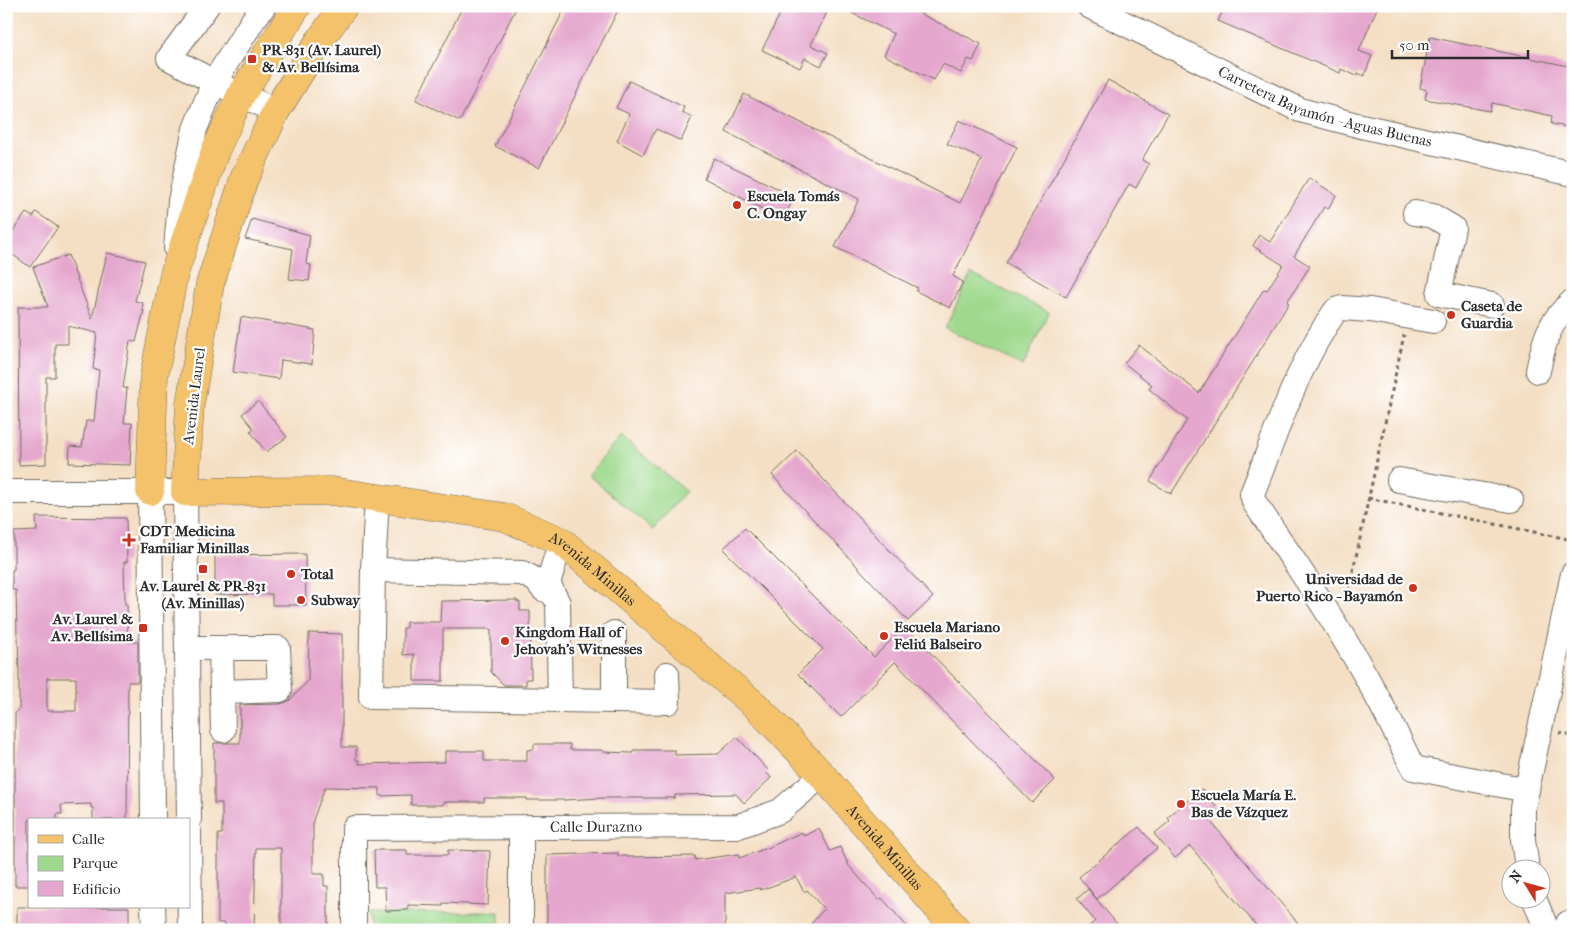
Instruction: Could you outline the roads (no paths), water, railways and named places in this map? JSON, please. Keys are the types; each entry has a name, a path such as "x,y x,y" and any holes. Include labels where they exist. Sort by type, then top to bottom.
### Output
{"main road":[{"path":"150,491 154,376 174,274 215,151 241,95 297,6"},
{"name":"Avenida Laurel","path":"185,492 190,404 210,284 244,179 276,111 320,40 344,6"},
{"name":"Avenida Minillas","path":"185,492 332,491 504,517 561,541 756,706 822,775 958,930"}],"street":[{"path":"207,6 169,58 214,82 276,111"},
{"path":"174,274 182,192 195,128 214,82 264,6"},
{"name":"Carretera Bayamón - Aguas Buenas","path":"1098,8 1300,110 1357,125 1573,174"},
{"path":"1415,213 1433,216 1453,228 1439,294 1492,305"},
{"path":"1538,371 1545,339 1552,322 1573,301"},
{"path":"1433,321 1370,310 1342,308 1336,310 1324,326 1302,368 1252,494 1254,502 1308,581 1382,705 1413,768 1527,790"},
{"path":"1400,480 1510,500"},
{"path":"150,491 153,818"},
{"path":"6,492 185,492"},
{"name":"Avenida Laurel","path":"185,492 189,818"},
{"path":"377,499 373,570 371,697 668,702 667,674"},
{"path":"560,700 558,603 548,583 561,541"},
{"path":"373,570 522,573 536,580 542,590 552,592"},
{"path":"1526,858 1523,840 1523,808 1573,574"},
{"path":"614,633 614,701"},
{"path":"187,648 278,648 280,690 223,692"},
{"path":"221,649 223,730"},
{"name":"Calle Durazno","path":"354,930 354,828 738,826 780,811 822,775"},
{"path":"521,828 521,930"},
{"path":"153,908 154,930"},
{"path":"190,908 190,930"},
{"path":"1538,908 1546,930"},
{"path":"1567,930 1568,923 1573,924"}],"place":[{"name":"PR-831 (Av. Laurel) & Av. Bellísima","path":"252,59"},
{"name":"Escuela Tomás C. Ongay","path":"737,205"},
{"name":"Caseta de Guardia","path":"1451,315"},
{"name":"CDT Medicina Familiar Minillas","path":"129,540"},
{"name":"Av. Laurel & PR-831 (Av. Minillas)","path":"203,569"},
{"name":"Total","path":"291,574"},
{"name":"Universidad de Puerto Rico - Bayamón","path":"1413,588"},
{"name":"Subway","path":"301,600"},
{"name":"Av. Laurel & Av. Bellísima","path":"143,628"},
{"name":"Escuela Mariano Feliú Balseiro","path":"884,636"},
{"name":"Kingdom Hall of Jehovah’s Witnesses","path":"505,641"},
{"name":"Escuela María E. Bas de Vázquez","path":"1181,804"}]}
